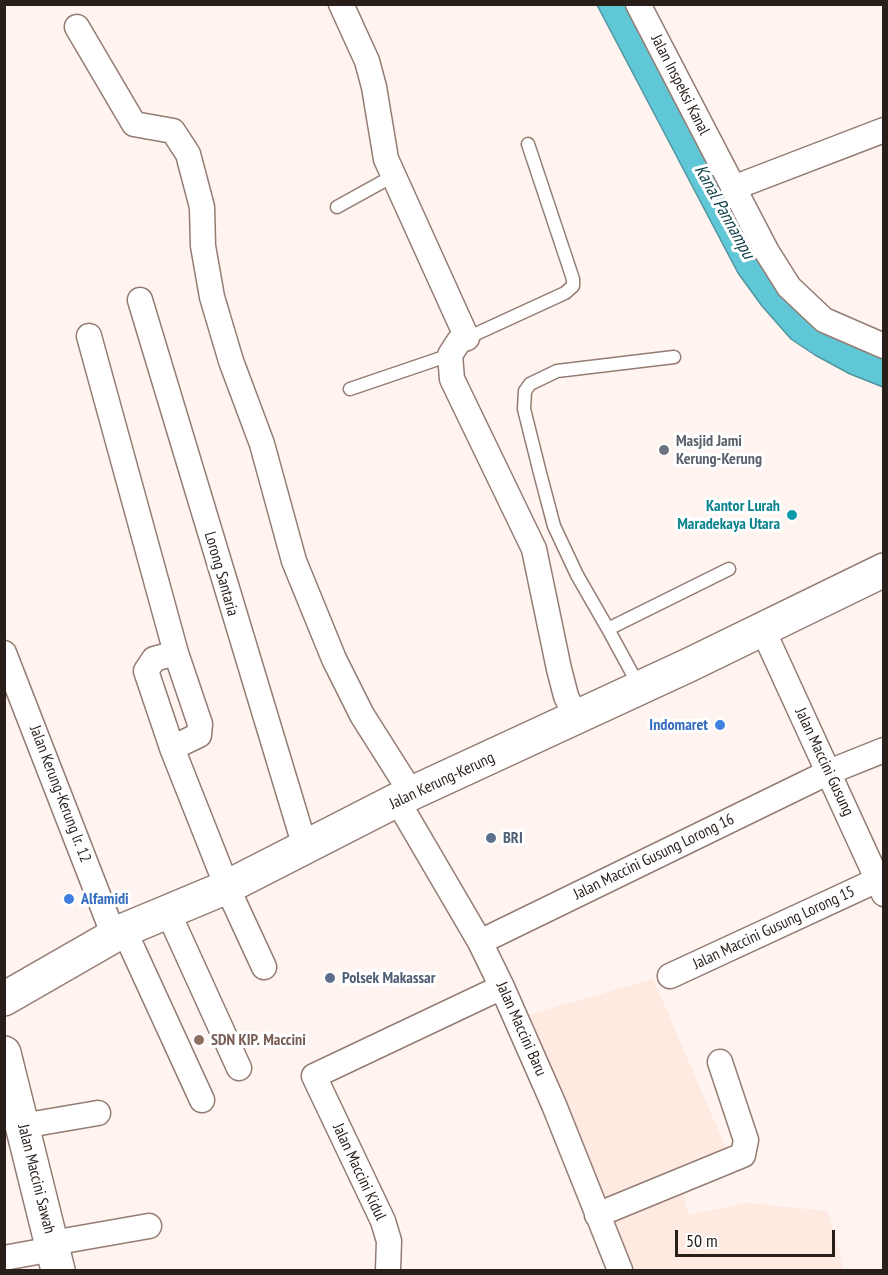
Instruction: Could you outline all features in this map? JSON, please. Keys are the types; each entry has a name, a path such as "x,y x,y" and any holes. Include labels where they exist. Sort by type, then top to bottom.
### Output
{"street":[{"path":"340,4 366,61 374,87 386,159 459,346 452,379 534,549 559,669 566,696 576,718"},
{"name":"Jalan Inspeksi Kanal","path":"638,4 777,269 805,305 824,320 884,346"},
{"name":"Jalan Maccini Baru","path":"77,27 134,124 173,131 188,154 201,207 202,246 212,297 231,361 267,462 294,561 334,659 502,987 555,1105 620,1270"},
{"path":"733,188 884,130"},
{"name":"Lorong Santaria","path":"140,300 305,847"},
{"path":"88,336 176,653 201,730 196,737 172,748"},
{"name":"Jalan Kerung-Kerung","path":"4,999 119,933 227,887 404,797 763,630 884,570"},
{"name":"Jalan Maccini Gusung","path":"763,630 882,884"},
{"name":"Jalan Kerung-Kerung lr. 12","path":"4,653 119,933 202,1101"},
{"path":"176,653 154,659 146,671 172,748 227,887 264,968"},
{"name":"Jalan Maccini Gusung Lorong 16","path":"480,942 829,772 884,750"},
{"name":"Jalan Maccini Gusung Lorong 15","path":"670,976 882,884"},
{"path":"168,912 238,1068"},
{"name":"Jalan Maccini Kidul","path":"388,1270 389,1241 383,1221 314,1076 502,987"},
{"name":"Jalan Maccini Sawah","path":"4,1053 54,1254"},
{"path":"597,1215 743,1155 746,1140 720,1062"},
{"path":"22,1126 98,1113"},
{"path":"4,1258 54,1254 149,1226"}],"lane":[{"path":"350,389 459,346 565,293 573,286 573,279 528,144"},
{"path":"337,207 393,176"},
{"path":"640,688 577,575 554,526 524,409 525,391 530,384 557,371 674,357"},
{"path":"608,629 729,568"}],"shaded area":[{"path":"653,979 729,1155 679,1180 689,1215 747,1203 828,1211 844,1270 634,1270 528,1015"}],"water":[{"name":"Kanal Pannampu","path":"597,5 627,5 725,181 834,337 883,358 883,387 850,374 791,339 762,306 738,273"}],"place":[{"name":"Masjid Jami Kerung-Kerung","path":"664,450"},
{"name":"Kantor Lurah Maradekaya Utara","path":"792,515"},
{"name":"Indomaret","path":"720,725"},
{"name":"BRI","path":"491,838"},
{"name":"Alfamidi","path":"69,899"},
{"name":"Polsek Makassar","path":"330,978"},
{"name":"SDN KIP. Maccini","path":"199,1040"}]}
